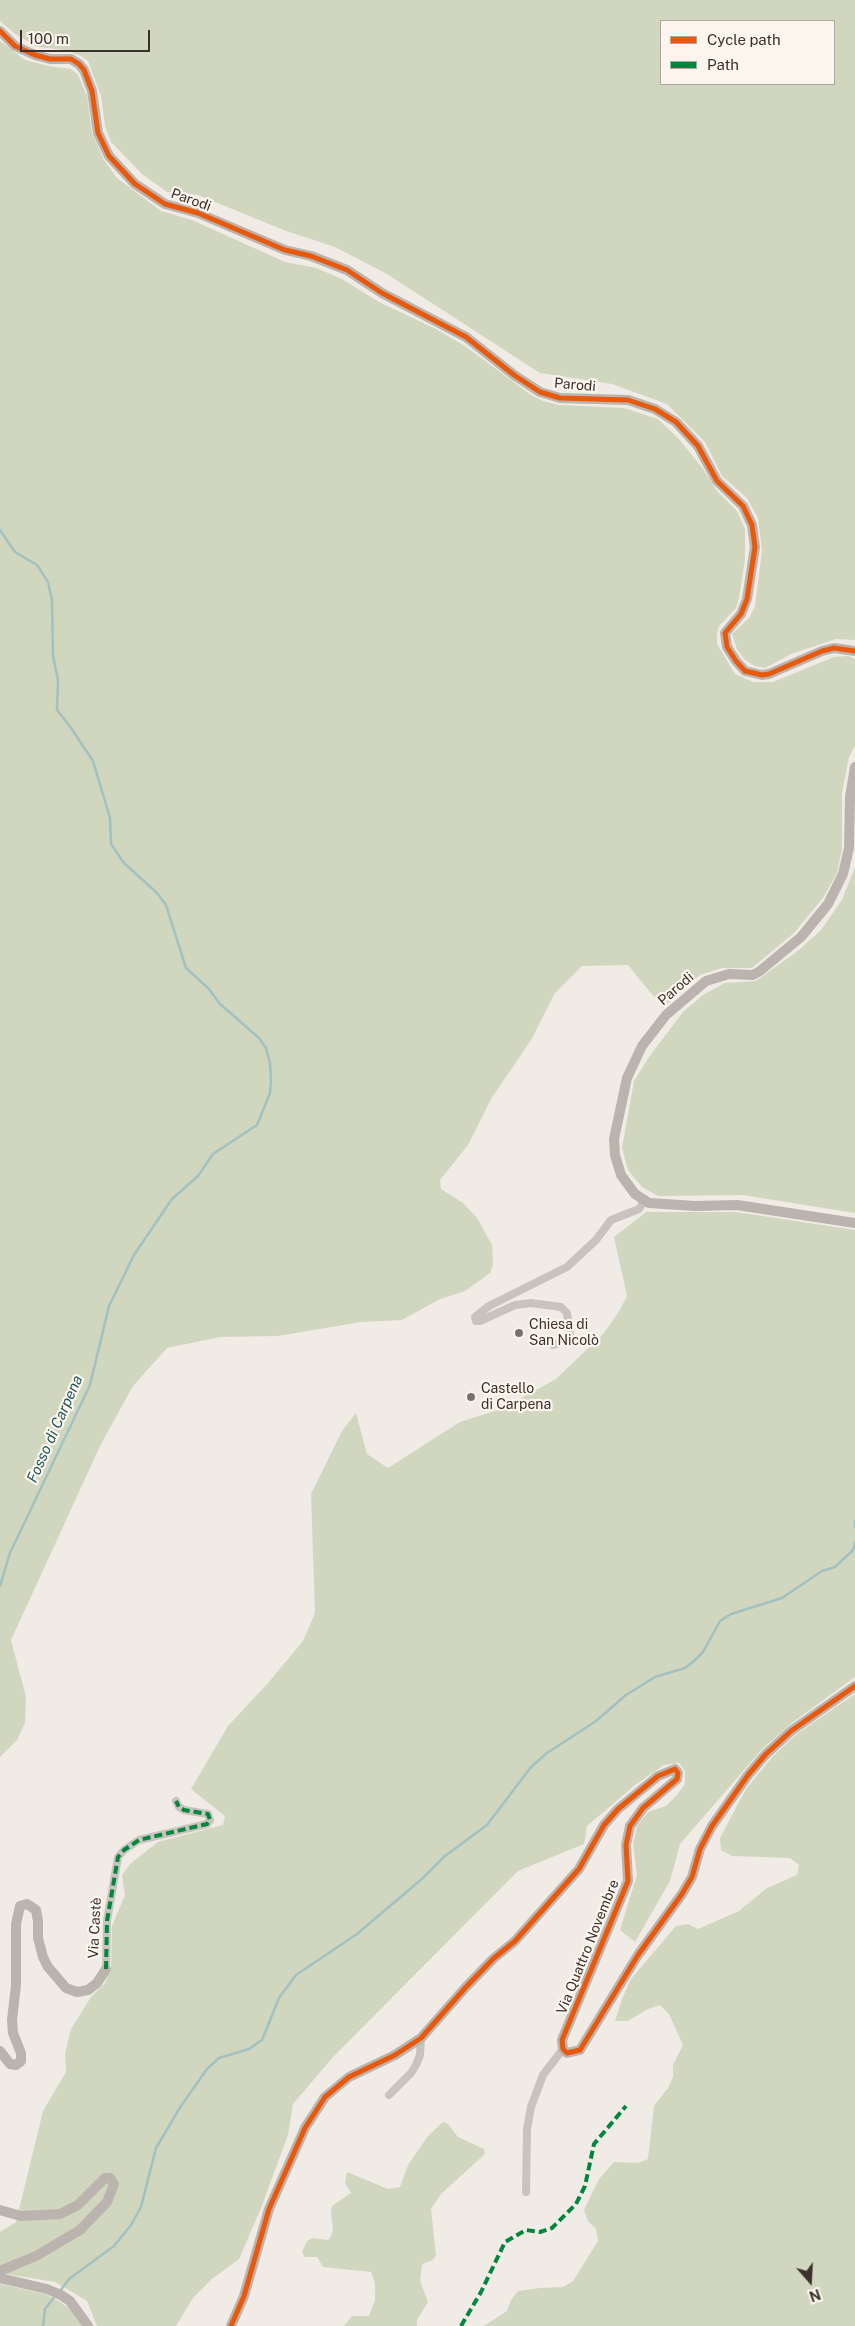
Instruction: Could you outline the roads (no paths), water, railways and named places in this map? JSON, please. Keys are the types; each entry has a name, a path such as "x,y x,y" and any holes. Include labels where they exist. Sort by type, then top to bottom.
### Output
{"street":[{"name":"Parodi","path":"0,31 15,46 35,56 50,59 71,59 79,64 84,70 92,91 98,133 103,146 117,167 135,184 166,204 198,213 285,250 311,256 346,270 382,293 466,337 514,375 540,392 560,398 628,400 666,415 688,433 703,454 717,481 743,506 750,518 755,547 747,599 741,614 725,633 727,647 745,671 762,675 770,674 822,651 834,648 855,651"},
{"name":"Parodi","path":"644,1200 625,1182 614,1148 614,1131 627,1078 653,1029 699,985 720,976 738,973 755,974 801,937 817,920 828,904 846,863 849,848 850,797 855,767"},
{"path":"553,1345 569,1338 567,1313 561,1307 531,1303 515,1305 480,1321 475,1319 489,1306 567,1267 596,1240 611,1220 639,1209 644,1200 656,1204 685,1206 737,1205 855,1223"},
{"path":"527,2189 527,2129 531,2107 543,2075 563,2049 566,2053 573,2053 583,2045 638,1955 682,1894 692,1877 700,1849 712,1826 748,1776 766,1754 791,1731 855,1686"},
{"name":"Via Quattro Novembre","path":"231,2326 244,2296 269,2209 305,2128 325,2097 349,2077 395,2055 421,2038 493,1959 515,1942 579,1869 604,1825 618,1809 666,1771 677,1770 679,1775 675,1782 643,1808 630,1826 626,1845 629,1867 628,1881 566,2030 562,2043 563,2049"},
{"name":"Via Castè","path":"0,2051 10,2064 16,2065 21,2061 21,2053 13,2033 12,2020 16,1985 17,1912 22,1905 31,1905 36,1910 38,1938 43,1958 48,1967 66,1988 77,1992 88,1990 97,1983 106,1969 107,1921 118,1857 124,1850 139,1840 207,1824 210,1820 208,1814 184,1810 179,1807 176,1801"},
{"path":"389,2095 411,2073 416,2065 420,2055 421,2038"},
{"path":"0,2210 21,2216 60,2214 78,2205 105,2178 110,2178 114,2184 106,2202 80,2230 36,2256 0,2272"},
{"path":"0,2278 47,2289 70,2301 88,2326"}],"waterway":[{"name":"Fosso di Carpena","path":"0,530 15,552 37,565 48,582 52,600 53,656 58,680 57,710 93,761 110,818 111,844 124,863 157,893 166,905 186,968 209,989 220,1004 259,1038 266,1048 270,1063 271,1080 270,1093 257,1125 213,1154 198,1176 172,1199 134,1255 109,1306 90,1385 10,1553 0,1586"},
{"path":"855,1521 855,1527"},
{"path":"60,2291 69,2279 114,2246 131,2225 141,2207 156,2148 181,2106 207,2069 219,2058 249,2049 262,2040 279,1998 296,1975 357,1934 423,1878 445,1856 487,1825 531,1767 547,1753 596,1721 626,1695 655,1677 685,1668 703,1652 720,1621 731,1614 782,1598 822,1571 835,1567 853,1550 855,1542"},
{"path":"43,2326 45,2309 56,2295"}],"place":[{"name":"Chiesa di San Nicolò","path":"519,1333"},
{"name":"Castello di Carpena","path":"471,1397"}]}
